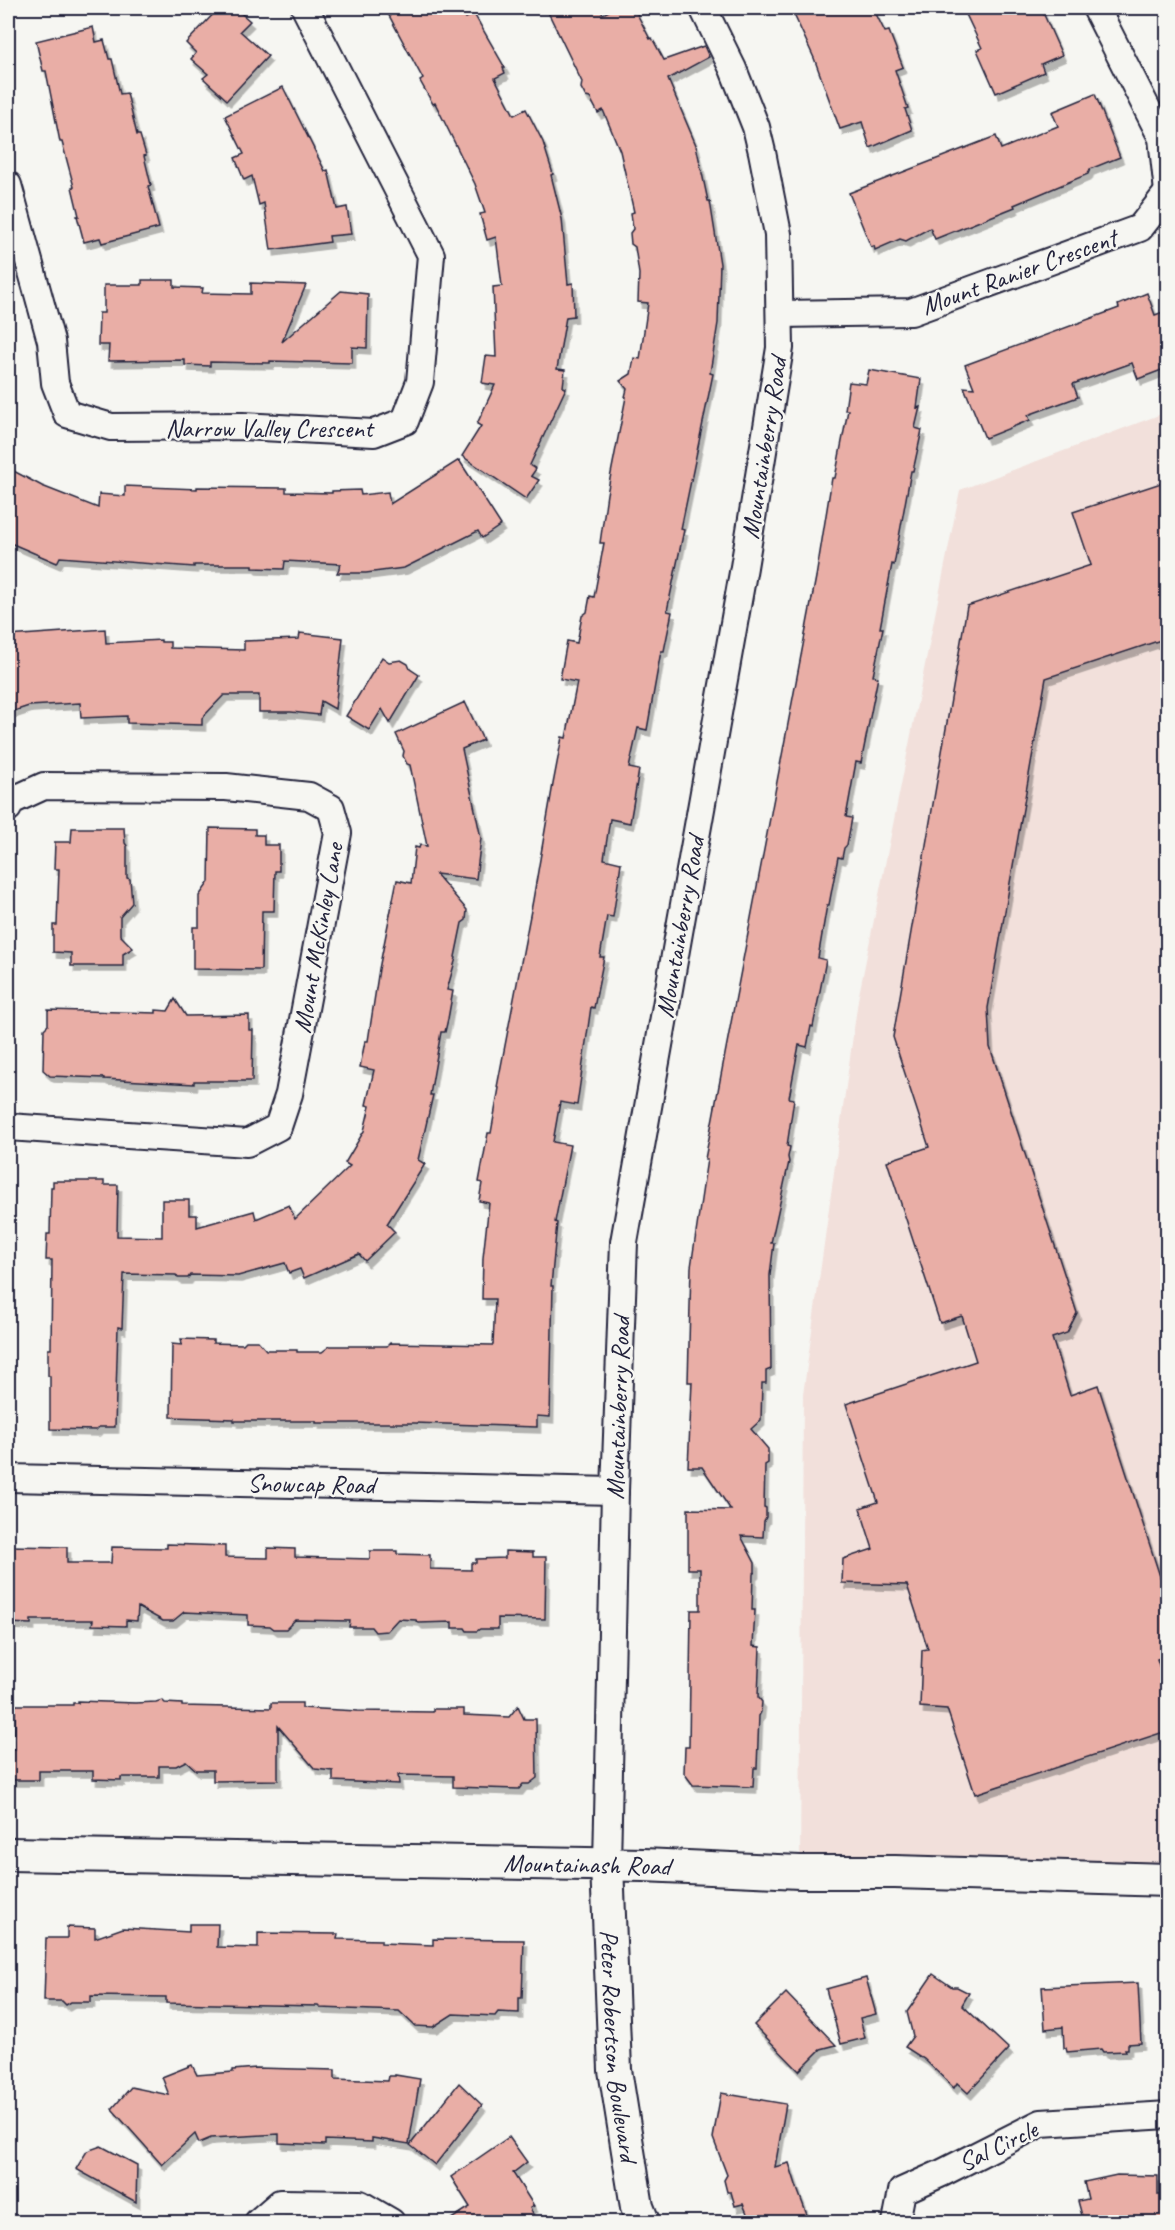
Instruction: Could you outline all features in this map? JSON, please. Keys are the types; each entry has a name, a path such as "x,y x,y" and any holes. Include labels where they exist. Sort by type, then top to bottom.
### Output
{"street":[{"name":"Narrow Valley Crescent","path":"8,186 51,341 56,383 67,414 111,427 242,426 374,433 405,421 420,382 431,255 305,8"},
{"name":"Mountainberry Road","path":"607,1864 615,1491 624,1242 780,348 778,234 762,152 756,127 734,69 703,8"},
{"name":"Mount Ranier Crescent","path":"780,314 911,312 1140,228 1167,192 1162,138 1096,8"},
{"name":"Mount McKinley Lane","path":"8,808 9,802 44,786 226,787 309,796 331,808 338,832 289,1094 278,1126 247,1143 8,1127"},
{"name":"Snowcap Road","path":"8,1478 615,1491"},
{"name":"Mountainash Road","path":"8,1854 607,1864 800,1872 895,1872 1167,1880"},
{"name":"Peter Robertson Boulevard","path":"607,1864 615,2070 637,2207 643,2223"},
{"name":"Sal Circle","path":"896,2223 902,2191 942,2174 1041,2123 1167,2115"},
{"path":"258,2223 280,2203 360,2205 391,2223"}],"shaded area":[{"path":"1167,412 1167,1880 800,1872 803,1395 858,1000 960,490"}],"building":[{"path":"219,8 235,8 250,21 240,31 268,56 227,100 203,78 208,74 191,59 196,53 186,43"},
{"path":"385,8 460,8 466,18 474,14 505,68 503,68 505,73 495,78 514,115 526,109 543,142 553,174 551,175 562,219 568,284 573,283 574,316 566,317 557,369 565,370 563,387 566,388 530,465 536,469 531,476 539,480 526,499 462,456 481,426 477,424 495,385 482,383 486,356 496,357 493,287 502,286 496,237 487,240 480,214 485,213 475,184 435,103 433,104 420,81 423,79"},
{"path":"546,8 600,8 603,14 615,8 634,8 664,60 704,46 709,57 668,79 696,145 708,201 710,201 720,264 718,323 710,373 713,374 681,529 684,530 667,611 672,612 664,651 661,651 647,730 638,728 629,768 639,770 630,823 610,819 604,859 621,863 613,917 607,916 600,957 604,957 594,1008 591,1007 577,1105 560,1102 553,1142 570,1145 555,1222 557,1223 551,1286 553,1286 550,1417 537,1416 537,1427 234,1421 234,1419 171,1417 172,1344 182,1345 181,1339 243,1344 246,1341 258,1341 266,1350 297,1350 297,1352 322,1352 330,1346 387,1346 390,1343 493,1345 495,1299 482,1299 483,1258 489,1203 479,1201 482,1183 479,1182 488,1133 491,1133 499,1088 497,1087 562,737 566,738 577,682 560,679 567,641 577,643 582,616 587,612 590,596 594,597 604,543 600,543 607,494 627,389 620,381 631,374 634,358 640,359 648,303 638,302 639,274 635,247 631,244 630,233 633,229 631,213 634,212 620,151 603,110 598,113 590,98 586,97 581,88 582,82"},
{"path":"791,8 873,8 885,32 889,31 903,67 895,70 908,108 905,109 912,130 870,148 862,122 840,129 814,58"},
{"path":"963,8 1041,8 1062,55 1041,64 1044,72 996,93 977,50 982,48"},
{"path":"93,27 96,42 104,40 109,59 112,59 120,94 127,93 137,135 140,135 146,155 144,156 151,185 148,186 159,228 102,243 100,238 84,242 77,216 79,216 72,187 74,187 62,142 60,142 46,71 43,71 36,41"},
{"path":"283,87 325,171 328,170 337,209 347,207 351,234 329,236 330,242 271,250 264,203 259,205 252,176 244,180 235,158 244,154 225,116"},
{"path":"1095,94 1120,157 1090,169 1088,174 1014,205 1015,207 935,239 930,228 906,241 900,239 875,250 874,246 871,247 849,193 996,136 1001,149 1058,126 1052,112"},
{"path":"142,280 174,280 174,287 203,288 202,293 251,294 251,283 306,285 282,342 341,291 368,294 367,348 352,347 352,363 210,362 210,366 185,365 185,360 108,361 109,345 98,345 99,313 104,313 104,285 142,285"},
{"path":"1147,293 1155,315 1163,312 1167,323 1167,368 1138,379 1132,363 1073,384 1078,397 1028,415 1030,420 985,438 964,387 974,388 965,365 1119,308 1118,305"},
{"path":"869,370 921,379 917,408 920,407 915,428 922,430 913,471 911,471 880,628 883,628 873,676 878,677 861,763 856,762 846,817 852,818 847,845 842,858 838,857 829,905 827,905 818,958 826,960 813,1027 811,1026 807,1047 799,1045 789,1098 794,1099 787,1146 790,1147 789,1162 771,1243 774,1243 770,1275 771,1369 766,1371 766,1383 762,1383 761,1420 751,1429 768,1449 768,1463 765,1465 764,1507 766,1517 763,1537 741,1536 755,1563 752,1610 755,1610 753,1646 760,1647 758,1697 762,1702 759,1716 757,1768 754,1768 753,1787 693,1785 684,1773 685,1747 689,1747 691,1610 700,1610 700,1569 688,1569 688,1509 731,1510 702,1467 688,1467 692,1382 688,1382 691,1267 707,1159 705,1159 816,577 832,478 835,478 848,410 845,410 849,382 866,384"},
{"path":"459,460 501,525 482,538 478,531 404,568 366,573 337,573 341,564 285,561 284,569 253,568 253,565 194,565 194,567 60,557 57,563 8,542 8,468 42,486 98,508 99,494 125,496 125,486 197,489 197,487 286,488 286,492 332,493 332,491 360,490 361,495 388,492 390,504"},
{"path":"1167,481 1167,638 1046,678 988,1008 990,1047 1077,1313 1067,1333 1052,1338 1070,1395 1098,1385 1167,1598 1167,1656 1157,1659 1167,1691 1167,1731 975,1794 947,1709 920,1707 922,1650 928,1649 907,1585 842,1583 843,1559 873,1549 860,1508 878,1502 846,1404 976,1361 962,1316 940,1323 887,1161 929,1147 893,1037 967,606 1091,565 1073,512"},
{"path":"105,629 106,643 161,640 161,642 170,642 170,648 244,650 244,641 299,639 300,633 343,638 335,709 321,701 319,715 259,712 259,695 224,695 202,718 202,725 127,723 127,716 81,718 80,703 29,706 8,713 8,636"},
{"path":"382,657 389,662 401,660 419,675 390,723 382,709 369,730 346,716"},
{"path":"465,702 483,740 462,749 481,838 476,879 436,874 467,910 466,920 462,923 447,990 453,991 445,1032 441,1032 430,1095 433,1095 418,1160 425,1164 387,1224 395,1232 365,1261 359,1254 304,1278 300,1269 289,1273 285,1263 238,1276 190,1275 188,1278 178,1278 176,1275 124,1274 122,1328 118,1327 115,1427 99,1427 96,1430 50,1429 48,1349 51,1349 52,1260 46,1260 53,1181 104,1181 104,1185 118,1185 117,1236 162,1237 162,1200 189,1200 189,1215 197,1215 197,1227 254,1211 256,1219 289,1205 295,1219 350,1166 345,1163 364,1131 370,1106 366,1105 374,1070 360,1067 365,1041 368,1041 379,969 397,880 411,883 415,847 427,846 410,765 403,756 404,751 396,734"},
{"path":"72,828 124,828 127,846 127,878 130,879 132,903 120,917 120,935 133,948 123,954 123,966 71,966 71,953 53,952 53,925 57,925 59,869 54,869 55,842 71,842"},
{"path":"210,828 255,829 255,835 264,835 264,845 279,845 279,871 275,871 274,911 262,911 261,970 193,969 193,927 199,927 199,896 209,882"},
{"path":"175,999 186,1016 249,1015 249,1030 253,1030 252,1081 194,1081 194,1084 50,1076 43,1070 44,1029 48,1025 48,1010 156,1013 156,1010 168,1011"},
{"path":"167,1544 225,1546 225,1557 268,1558 268,1548 295,1549 295,1557 370,1559 370,1551 397,1551 397,1554 430,1555 430,1569 471,1570 471,1563 476,1563 476,1559 505,1558 505,1551 533,1552 533,1557 546,1557 545,1619 498,1618 498,1629 467,1631 465,1628 452,1628 452,1622 419,1623 416,1620 398,1619 387,1631 375,1632 371,1627 349,1627 350,1621 295,1620 286,1629 274,1629 270,1626 248,1625 248,1615 184,1612 173,1621 163,1621 138,1607 137,1621 126,1620 126,1626 92,1625 93,1620 31,1620 31,1624 8,1623 8,1546 67,1547 67,1563 111,1563 112,1547 167,1548"},
{"path":"162,1700 165,1703 182,1704 182,1706 271,1708 271,1703 302,1703 302,1708 358,1711 433,1712 433,1709 464,1709 464,1715 509,1717 518,1706 524,1719 536,1719 537,1778 529,1784 523,1784 519,1789 453,1787 453,1776 398,1775 399,1784 333,1781 333,1771 315,1769 278,1726 278,1780 213,1781 213,1770 196,1770 186,1761 176,1766 159,1766 159,1777 121,1777 121,1780 93,1779 93,1771 39,1771 39,1780 10,1780 11,1749 15,1750 15,1705 73,1705 78,1701 135,1703"},
{"path":"189,1924 218,1924 217,1947 258,1948 258,1933 338,1934 337,1939 433,1945 433,1939 524,1940 522,1998 519,1998 519,2013 498,2012 495,2016 453,2014 433,2027 415,2026 399,2011 320,2008 318,2006 166,2003 166,1997 91,1996 91,2002 71,2002 66,2005 62,2001 44,2001 46,1938 67,1938 67,1927 95,1928 95,1938 123,1928 189,1932"},
{"path":"933,1974 952,1987 969,1993 962,2005 1009,2049 968,2093 957,2083 954,2088 924,2059 905,2047 913,2036 907,2012"},
{"path":"866,1978 876,2014 860,2018 865,2038 841,2044 826,1989"},
{"path":"1138,1983 1141,2043 1128,2044 1126,2051 1103,2052 1101,2049 1067,2052 1064,2048 1063,2027 1045,2029 1042,1987"},
{"path":"786,1993 836,2045 821,2049 799,2071 754,2025"},
{"path":"192,2065 197,2075 256,2068 335,2070 335,2079 388,2081 389,2076 395,2075 420,2079 409,2144 372,2138 372,2142 325,2140 325,2145 279,2143 279,2134 211,2138 199,2143 195,2134 162,2165 112,2109 131,2087 169,2095 162,2077"},
{"path":"459,2083 482,2105 435,2165 410,2145"},
{"path":"721,2093 786,2104 775,2167 789,2163 810,2223 751,2223 743,2204 735,2206 731,2192 727,2192 724,2180 727,2175 713,2138"},
{"path":"509,2137 527,2162 513,2173 534,2206 530,2208 537,2223 445,2223 470,2207 451,2177"},
{"path":"101,2146 137,2165 136,2202 76,2169 87,2151"},
{"path":"1117,2175 1158,2176 1158,2195 1167,2195 1167,2223 1084,2223 1078,2201 1088,2199 1084,2182"}]}
